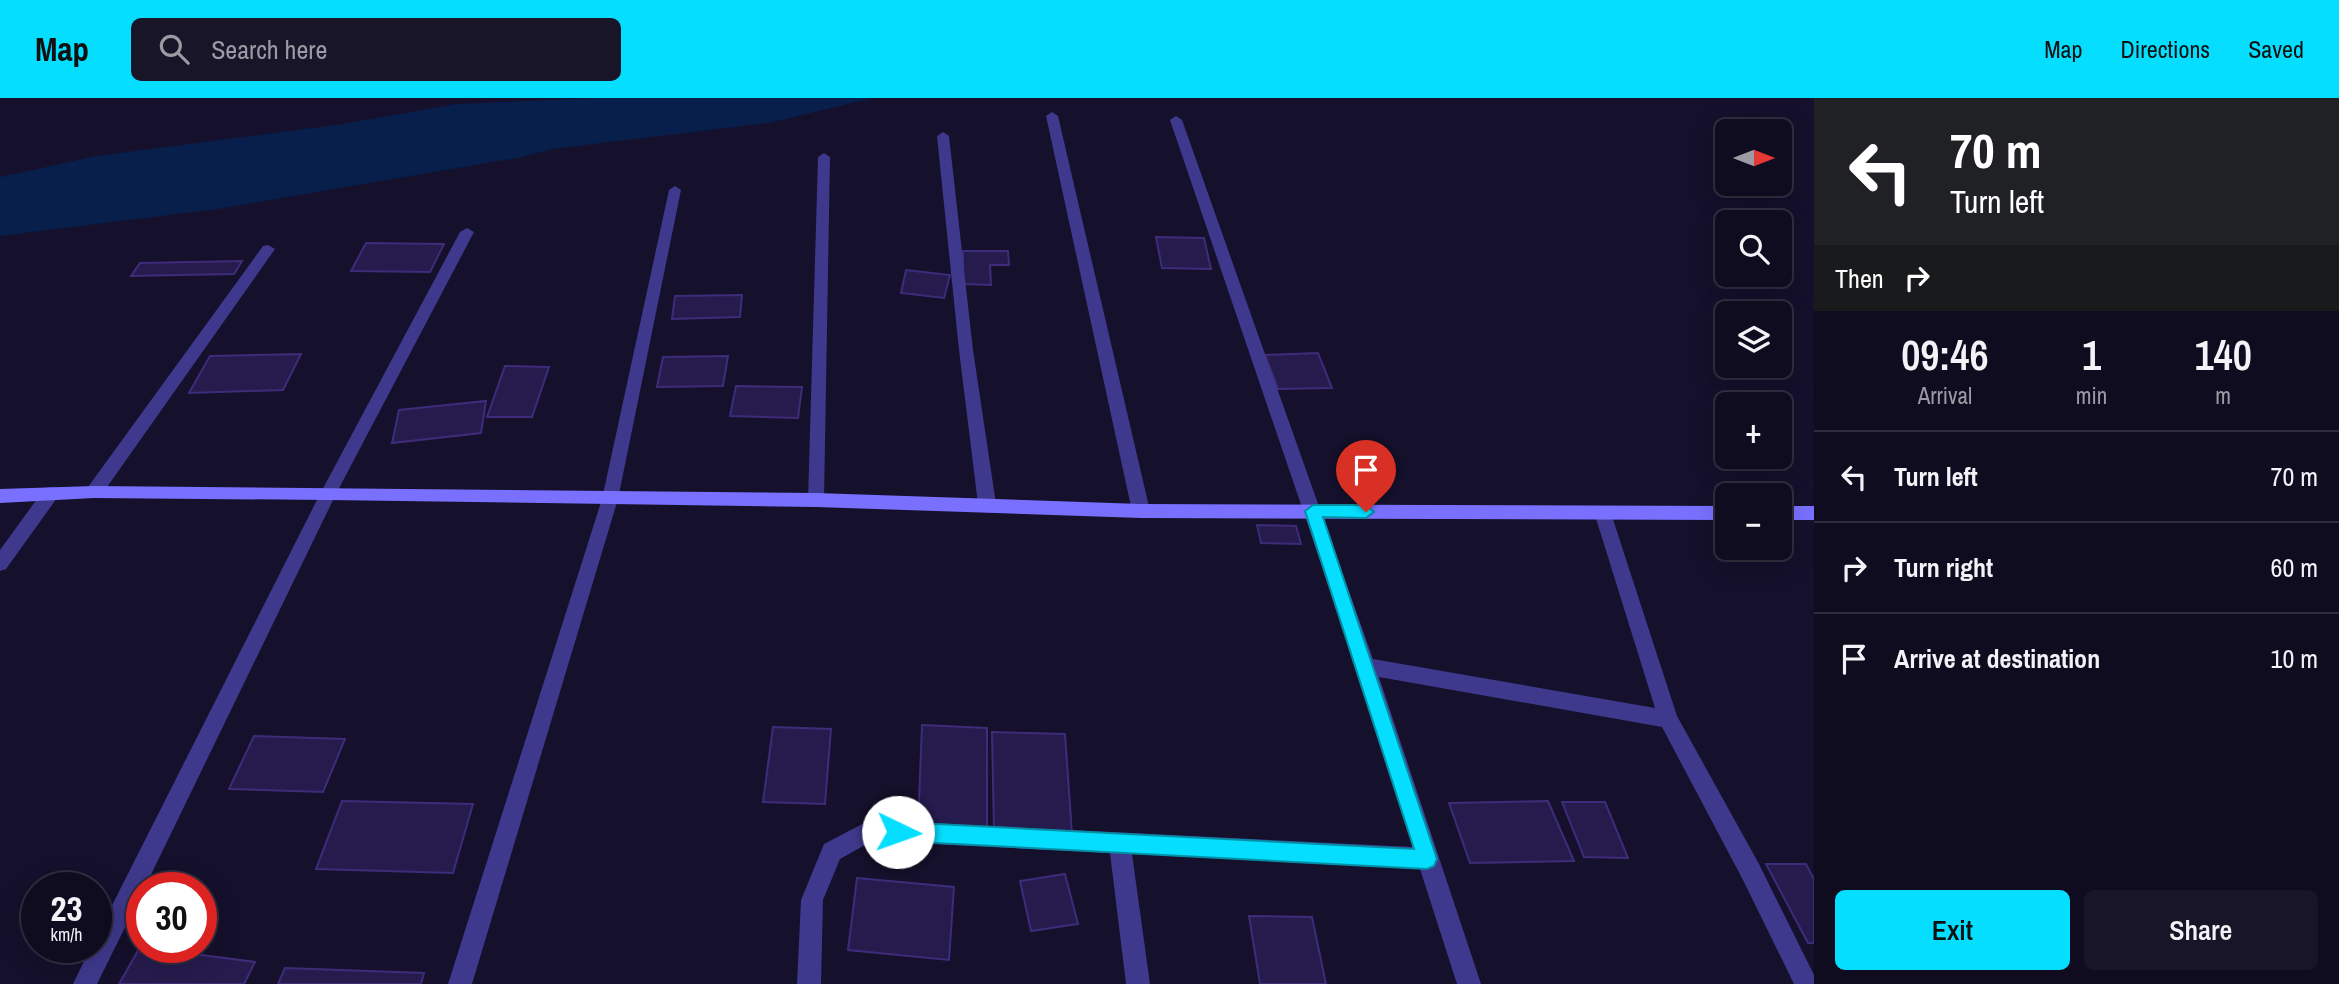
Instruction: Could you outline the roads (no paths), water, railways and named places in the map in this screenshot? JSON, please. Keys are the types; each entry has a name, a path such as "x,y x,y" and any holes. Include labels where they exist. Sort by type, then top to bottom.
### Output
{"main road":[{"path":"0,496 94,492 328,494 816,500 1141,511 1715,513"},
{"path":"1792,513 1814,513"}],"street":[{"path":"1052,116 1141,511"},
{"path":"1176,120 1366,666 1469,984"},
{"path":"943,136 966,351 987,505"},
{"path":"816,500 824,157"},
{"path":"460,984 610,499 675,190"},
{"path":"85,984 328,494 467,232"},
{"path":"94,492 268,248"},
{"path":"0,564 51,493"},
{"path":"1603,512 1668,719 1751,872 1807,984"},
{"path":"1366,666 1668,719"},
{"path":"809,984 812,900 832,852 870,830 1427,859"},
{"path":"1120,843 1138,984"}],"water":[{"path":"595,98 873,98 769,123 552,149 522,157 218,209 0,236 0,177 96,156 336,125 456,104"}]}
